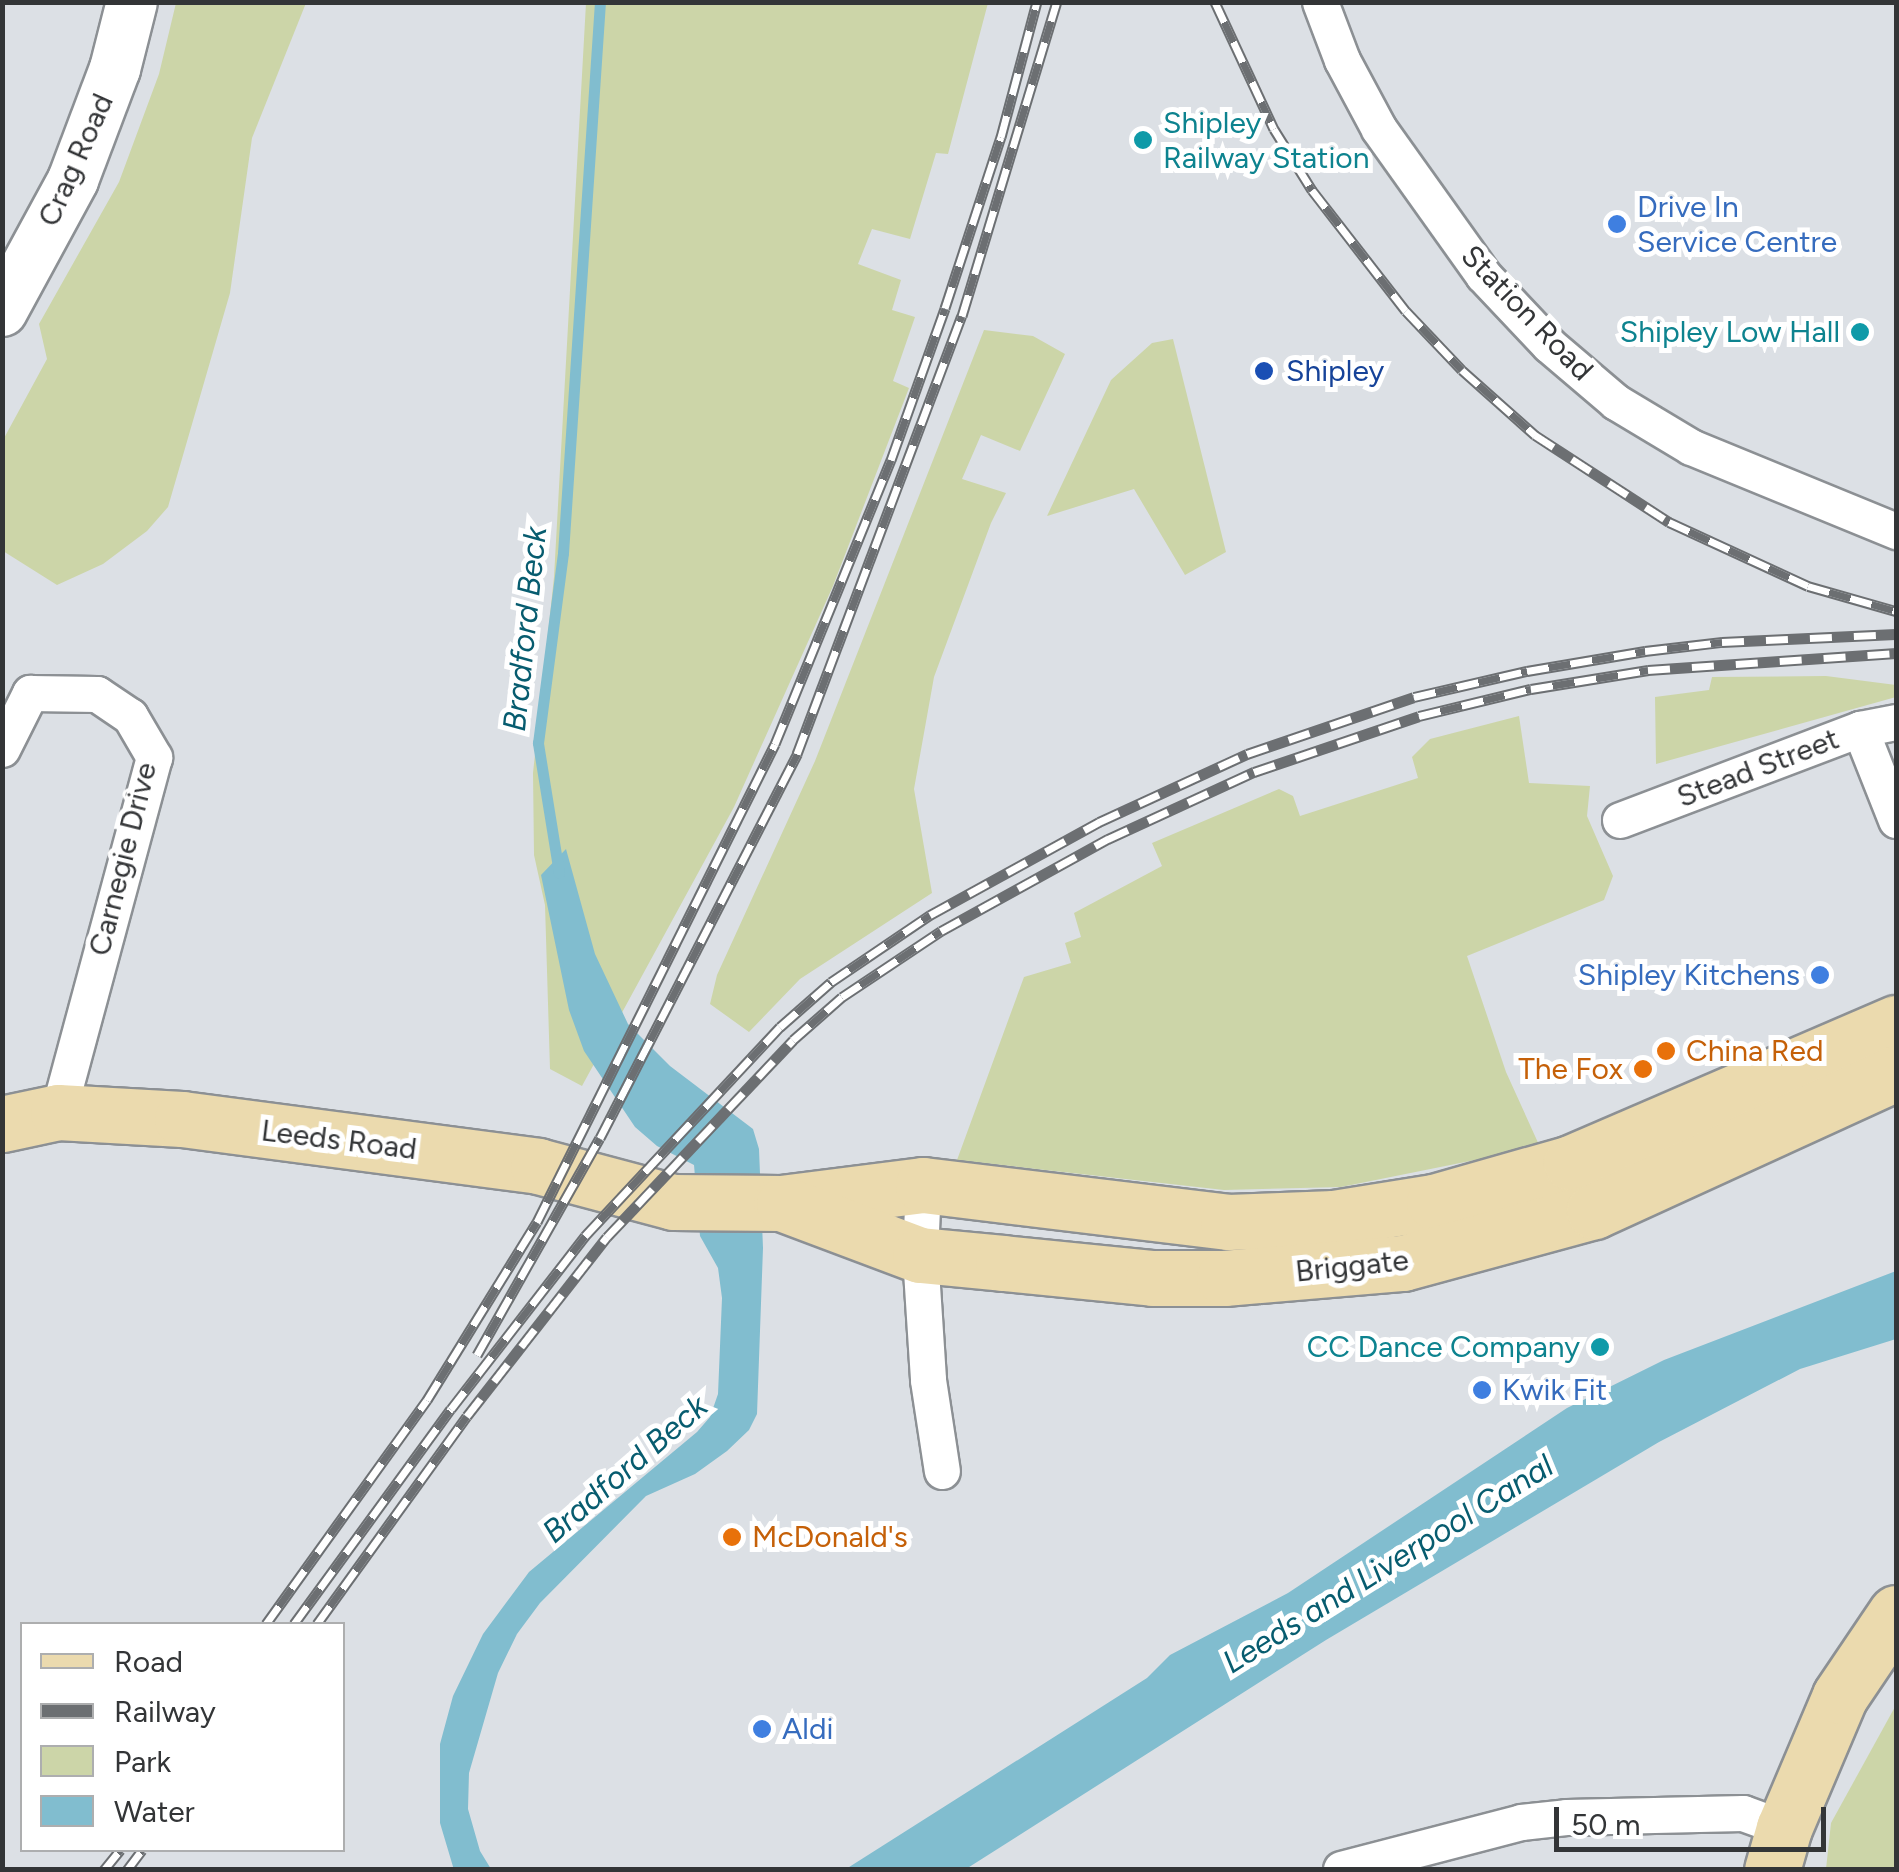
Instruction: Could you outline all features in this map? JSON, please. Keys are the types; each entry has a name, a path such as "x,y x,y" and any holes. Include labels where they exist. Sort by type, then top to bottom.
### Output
{"main road":[{"name":"Crag Road","path":"2,311 73,180 115,69 132,2"},
{"name":"Briggate","path":"672,1202 781,1203 923,1185 1228,1222 1334,1218 1434,1202 1571,1163 1896,1022"},
{"name":"Briggate","path":"781,1203 920,1255 1154,1278 1242,1276 1403,1263 1594,1211 1896,1073"},
{"name":"Leeds Road","path":"2,1124 58,1112 182,1120 538,1166 672,1202"},
{"path":"1784,1856 1840,1696 1896,1613"},
{"path":"1818,1751 1852,1727 1896,1668"}],"street":[{"name":"Station Road","path":"1320,2 1342,60 1379,129 1483,275 1549,345 1616,402 1691,447 1896,531"},
{"name":"Carnegie Drive","path":"2,749 30,693 97,694 130,716 154,756 58,1112"},
{"name":"Stead Street","path":"1620,820 1860,729 1896,722"},
{"path":"1860,729 1896,820"},
{"path":"923,1185 920,1255 928,1380 942,1471"},
{"path":"1342,1870 1521,1822 1566,1816 1743,1813 1784,1856"}],"green space":[{"path":"176,3 306,3 252,138 230,293 168,507 147,531 103,564 57,585 3,551 3,440 47,359 39,324 119,182 159,74"},
{"path":"586,3 988,3 948,154 936,153 910,239 872,229 858,264 901,280 892,310 915,317 893,381 909,388 833,586 734,807 582,1086 550,1069 545,905 534,855 533,773 554,577"},
{"path":"984,330 1033,336 1065,354 1020,451 981,435 962,479 1006,493 991,523 934,677 914,789 932,893 800,979 749,1032 710,1004 717,975 815,761"},
{"path":"1173,339 1226,552 1185,575 1134,489 1047,516 1111,380 1152,343"},
{"path":"1826,676 1896,685 1896,697 1656,764 1655,697 1709,690 1712,677"},
{"path":"1519,716 1529,783 1590,786 1587,816 1613,876 1604,900 1467,956 1506,1072 1540,1147 1341,1187 1224,1190 957,1160 1024,977 1071,963 1065,943 1081,937 1074,913 1162,866 1152,843 1279,789 1293,796 1300,816 1418,778 1412,757 1430,739"},
{"path":"1896,1705 1896,1869 1826,1869 1831,1823"}],"water":[{"path":"566,849 595,954 628,1024 670,1066 753,1129 759,1149 763,1248 757,1414 749,1430 727,1451 695,1474 646,1496 540,1603 517,1634 498,1673 469,1773 468,1809 480,1851 491,1869 454,1870 440,1823 440,1744 453,1696 483,1634 529,1572 697,1432 710,1417 718,1394 722,1298 718,1268 700,1236 694,1165 657,1146 635,1127 584,1051 569,1010 541,875"},
{"name":"Leeds and Liverpool Canal","path":"1896,1271 1896,1339 1800,1369 1659,1442 1326,1640 966,1869 846,1869 1147,1678 1170,1655 1288,1593 1567,1408 1664,1360"}],"waterway":[{"name":"Bradford Beck","path":"559,873 538,743 563,553 600,2"}],"railway":[{"path":"267,1622 427,1400 537,1222 775,744 891,460 945,308 1001,137 1037,2"},
{"path":"477,1355 600,1138 797,754 962,316 1057,2"},
{"path":"1215,2 1274,129 1312,190 1406,311 1462,370 1535,435 1669,522 1808,586 1896,611"},
{"path":"295,1622 451,1409 585,1236 780,1027 831,982 930,915 1099,822 1247,754 1414,697 1527,671 1645,651 1722,642 1896,634"},
{"path":"318,1622 467,1416 607,1237 793,1040 842,997 941,931 1108,839 1254,772 1419,716 1531,689 1648,670 1896,653"},
{"path":"104,1870 118,1852"},
{"path":"127,1870 140,1852"}],"place":[{"name":"Shipley Railway Station","path":"1143,140"},
{"name":"Drive In Service Centre","path":"1617,224"},
{"name":"Shipley Low Hall","path":"1860,332"},
{"name":"Shipley","path":"1264,371"},
{"name":"Shipley Kitchens","path":"1820,975"},
{"name":"China Red","path":"1666,1051"},
{"name":"The Fox","path":"1643,1069"},
{"name":"CC Dance Company","path":"1600,1347"},
{"name":"Kwik Fit","path":"1482,1390"},
{"name":"McDonald's","path":"732,1537"},
{"name":"Aldi","path":"762,1729"}]}
